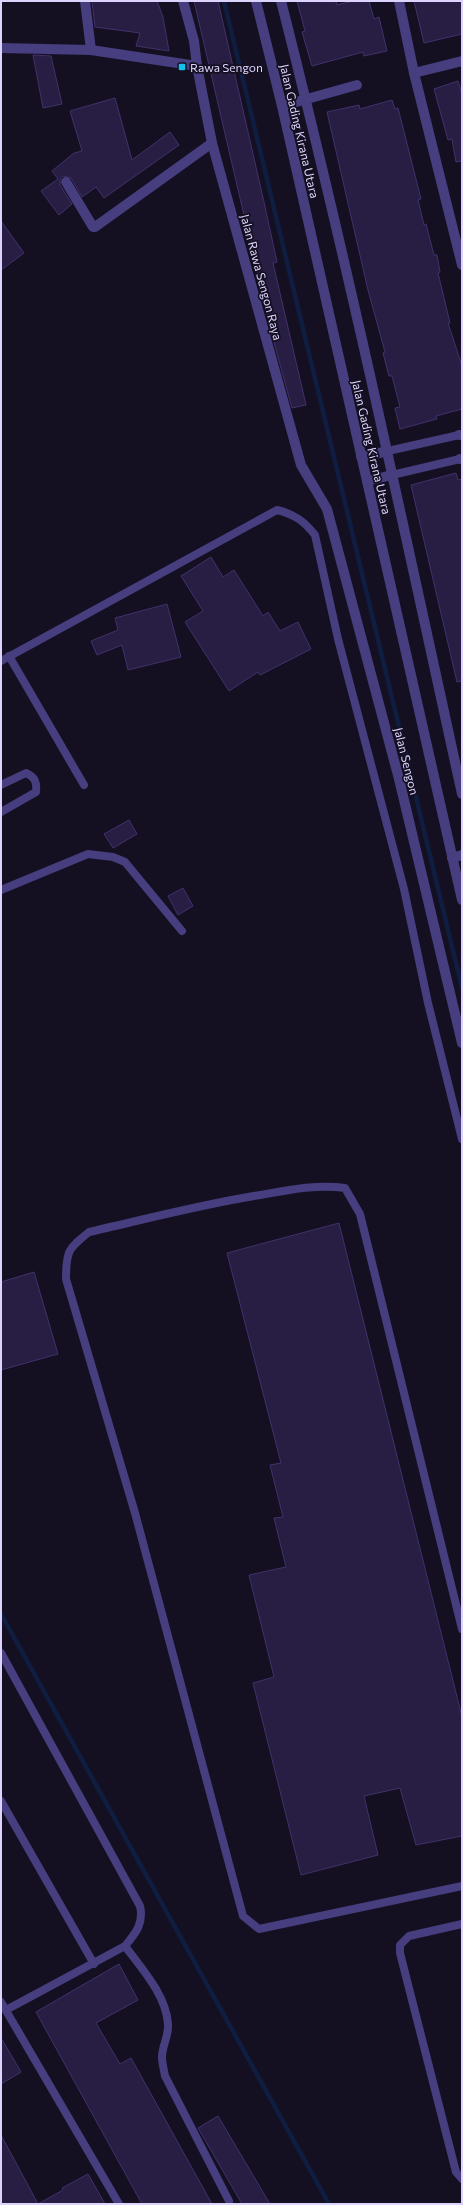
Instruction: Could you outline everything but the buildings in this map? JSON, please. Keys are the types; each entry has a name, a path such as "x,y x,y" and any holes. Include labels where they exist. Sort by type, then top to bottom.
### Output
{"street":[{"path":"85,1 91,50"},
{"name":"Jalan Rawa Sengon Raya","path":"183,1 194,41 197,66 212,144 301,465 316,490"},
{"name":"Jalan Gading Kirana Utara","path":"256,1 282,106 462,900"},
{"name":"Jalan Gading Kirana Utara","path":"281,1 306,100 388,452 462,794"},
{"path":"399,1 414,73 462,265"},
{"path":"1,48 91,50 197,66"},
{"path":"414,73 462,61"},
{"path":"282,106 357,85"},
{"path":"66,182 93,227 95,227 212,144"},
{"path":"361,457 388,452"},
{"path":"367,481 392,475"},
{"name":"Jalan Sengon","path":"316,490 327,510 394,764 462,1043"},
{"path":"452,858 462,855"}],"lane":[{"path":"388,452 460,435"},
{"path":"392,475 461,459"},
{"path":"1,661 277,510 296,516 306,524 315,535 338,639 404,889 428,1003 462,1139"},
{"path":"9,656 84,785"},
{"path":"1,785 26,773 33,776 37,784 36,792 1,812"},
{"path":"1,890 88,854 113,857 125,862 182,931"},
{"path":"462,1629 360,1214 345,1188 328,1186 290,1190 222,1201 89,1232 73,1246 66,1258 66,1279 135,1513 243,1916 259,1929 462,1886"},
{"path":"1,1653 140,1906 142,1916 140,1925 125,1946 6,2010"},
{"path":"1,1802 94,1964"},
{"path":"462,1924 409,1936 400,1945 400,1953 456,2172 462,2179"},
{"path":"125,1946 151,1981 162,2002 168,2024 168,2036 162,2058 165,2076 229,2201"},
{"path":"1,2002 119,2204"}],"waterway":[{"path":"224,1 462,988"},
{"path":"1,1614 329,2204"}],"place":[{"name":"Rawa Sengon","path":"182,67"}]}
